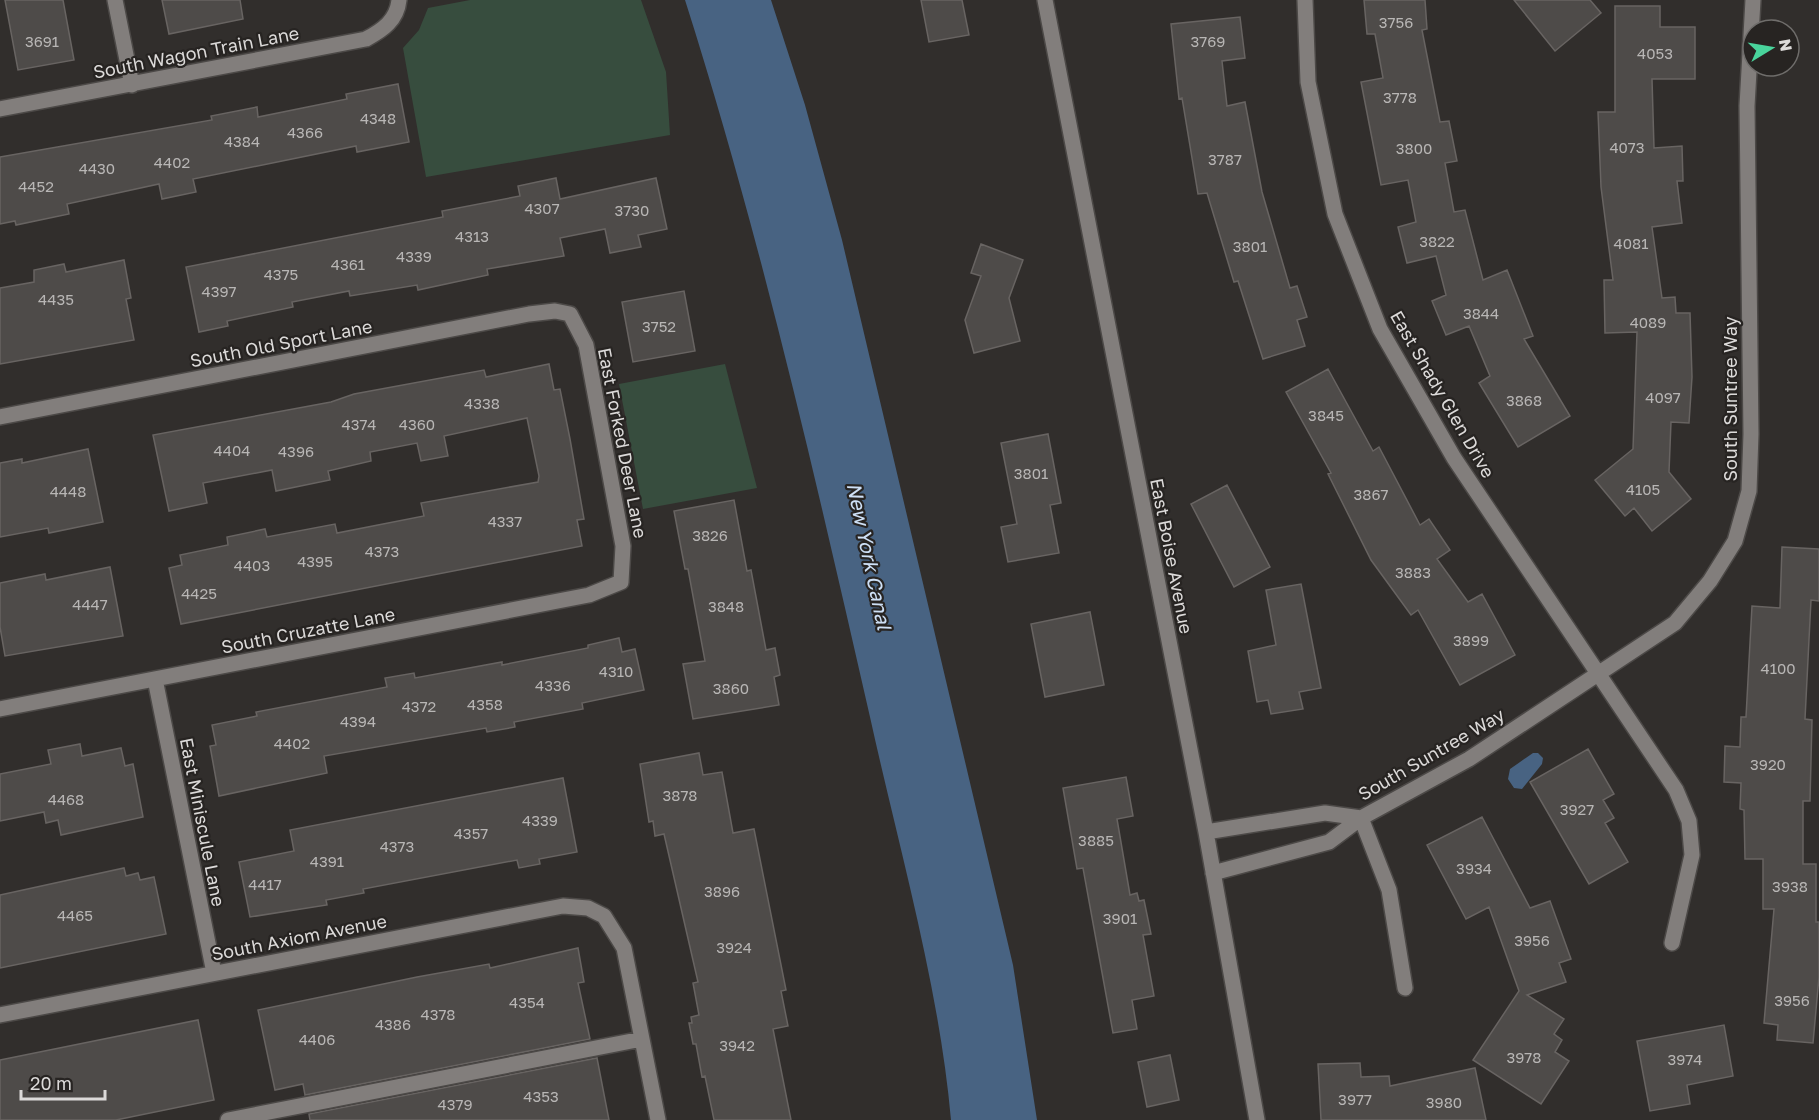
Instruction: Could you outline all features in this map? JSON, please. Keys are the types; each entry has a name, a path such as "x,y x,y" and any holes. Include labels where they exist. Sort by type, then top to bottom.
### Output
{"street":[{"path":"115,0 132,85"},
{"name":"South Wagon Train Lane","path":"0,109 366,39 382,30 394,18 399,0"},
{"name":"East Boise Avenue","path":"1045,0 1206,832 1257,1120"},
{"name":"East Shady Glen Drive","path":"1305,0 1308,82 1335,213 1380,329 1454,458 1676,790 1689,821 1692,855 1672,943"},
{"name":"South Suntree Way","path":"1213,873 1329,842 1361,818 1470,759 1675,623 1710,582 1735,541 1749,491 1751,434 1748,106 1753,0"},
{"name":"South Old Sport Lane","path":"0,417 529,314 555,311 570,314"},
{"name":"East Forked Deer Lane","path":"570,314 586,345 623,546 621,582"},
{"name":"South Cruzatte Lane","path":"0,709 589,595 621,582"},
{"name":"East Miniscule Lane","path":"155,679 214,973"},
{"name":"South Suntree Way","path":"1206,832 1325,813 1361,818"},
{"path":"1361,818 1389,890 1405,988"},
{"name":"South Axiom Avenue","path":"0,1016 563,906 588,908 604,916 624,948 642,1040"},
{"path":"228,1120 642,1040 658,1120"}],"green space":[{"path":"470,0 641,0 666,72 670,135 426,177 403,48 419,30 428,8"},
{"path":"725,364 757,488 643,509 619,384"}],"water":[{"name":"New York Canal","path":"685,0 771,0 805,105 842,240 1013,965 1037,1120 951,1120 928,968 807,446 738,177"},
{"path":"1533,753 1538,753 1543,758 1542,764 1522,789 1514,788 1508,779 1510,769"}],"building":[{"path":"5,0 63,0 74,60 18,70"},
{"path":"162,0 240,0 243,19 169,34"},
{"path":"921,0 962,0 969,35 929,42"},
{"path":"1364,0 1425,0 1427,29 1422,30 1440,122 1449,121 1457,161 1445,163 1454,212 1465,210 1483,280 1507,270 1533,336 1524,339 1570,416 1518,447 1479,383 1490,376 1469,326 1446,335 1432,301 1446,295 1436,256 1407,263 1398,227 1416,222 1408,180 1381,185 1361,82 1383,78 1375,34 1367,34"},
{"path":"1514,0 1590,0 1601,13 1555,51"},
{"path":"1615,6 1660,6 1660,27 1695,27 1695,79 1652,79 1654,148 1682,146 1683,181 1677,181 1682,223 1652,227 1662,298 1675,297 1676,313 1690,313 1692,377 1689,423 1671,422 1669,472 1691,499 1652,531 1634,508 1625,516 1595,480 1633,449 1637,332 1605,333 1604,280 1613,280 1601,187 1598,112 1615,112"},
{"path":"1240,17 1245,58 1222,61 1227,106 1245,102 1262,192 1290,288 1297,286 1307,317 1297,320 1305,346 1263,359 1238,281 1234,282 1207,193 1198,194 1182,98 1179,99 1171,24"},
{"path":"398,84 409,142 357,152 356,146 193,179 196,192 162,199 159,184 67,204 69,214 16,225 15,221 0,224 0,157 212,120 211,116 257,107 258,117 347,99 346,94"},
{"path":"556,178 560,199 656,178 667,229 638,235 641,247 610,253 605,229 560,238 564,256 487,269 488,275 418,290 417,285 350,296 349,291 292,302 293,307 227,321 228,326 199,332 186,267 443,217 442,211 520,196 518,186"},
{"path":"981,244 1023,260 1009,298 1020,341 974,353 965,320 981,276 971,273"},
{"path":"124,260 131,298 126,299 134,340 0,364 0,288 34,282 34,270 64,264 66,272"},
{"path":"684,291 695,351 633,362 622,302"},
{"path":"549,364 554,390 560,389 570,439 584,519 577,520 582,546 181,624 169,568 182,565 180,555 228,545 227,537 265,529 267,537 335,524 337,533 424,516 421,503 538,482 539,476 527,418 444,436 448,456 421,461 417,443 370,452 371,461 328,471 330,480 276,491 272,470 203,483 207,503 169,511 153,435 331,402 354,394 484,370 486,377"},
{"path":"1328,369 1373,451 1379,447 1420,525 1429,519 1450,550 1437,559 1468,602 1482,594 1515,655 1460,685 1418,610 1411,615 1371,560 1328,474 1331,473 1286,392"},
{"path":"1048,434 1061,503 1050,505 1059,553 1008,562 1001,527 1017,524 1001,443"},
{"path":"88,449 103,522 49,533 48,528 0,537 0,463 22,459 22,463"},
{"path":"1227,485 1270,567 1234,587 1191,504"},
{"path":"734,500 747,571 751,570 766,650 775,648 780,675 774,677 779,705 693,719 683,664 705,661 688,569 685,569 674,511"},
{"path":"1782,547 1819,549 1819,601 1811,600 1805,719 1812,720 1810,801 1803,801 1803,864 1816,864 1816,922 1819,922 1819,977 1813,1043 1777,1040 1778,1025 1764,1023 1774,909 1763,909 1763,859 1745,859 1744,810 1740,809 1741,783 1724,782 1725,746 1740,747 1741,717 1746,717 1752,606 1780,608"},
{"path":"110,567 123,636 5,656 0,627 0,583 45,574 46,580"},
{"path":"1301,584 1321,688 1299,692 1303,709 1271,714 1268,700 1257,702 1248,651 1276,645 1266,590"},
{"path":"1090,612 1104,685 1045,697 1031,624"},
{"path":"619,638 622,652 635,649 644,690 582,703 583,709 514,722 515,727 487,732 486,728 324,756 327,773 219,796 210,746 216,745 212,725 257,716 256,712 387,687 385,678 414,673 415,678 502,662 502,665 588,648 588,645"},
{"path":"80,744 82,756 121,748 125,766 133,764 143,817 61,835 58,820 46,823 44,812 0,821 0,774 51,764 48,750"},
{"path":"1588,749 1614,794 1603,800 1614,818 1605,823 1628,862 1589,884 1530,782"},
{"path":"699,753 703,775 722,772 733,833 754,829 786,990 781,991 788,1026 773,1029 791,1120 714,1120 705,1076 702,1077 696,1044 693,1044 689,1023 692,1023 691,1017 699,1015 693,983 698,982 664,834 655,836 653,821 649,822 640,764"},
{"path":"1126,777 1133,816 1117,819 1130,895 1137,893 1139,901 1144,900 1151,934 1143,935 1154,996 1132,1000 1137,1029 1113,1033 1083,868 1077,869 1063,788"},
{"path":"563,778 577,852 539,859 540,864 519,868 517,860 363,889 364,893 326,900 327,905 250,917 239,862 294,851 290,830"},
{"path":"1482,817 1530,908 1550,901 1571,959 1559,963 1566,982 1527,995 1564,1019 1554,1034 1562,1040 1555,1052 1569,1061 1541,1104 1473,1060 1519,991 1489,907 1466,919 1427,845"},
{"path":"124,868 126,876 138,873 140,880 154,877 166,934 0,968 0,895"},
{"path":"578,948 584,982 578,983 590,1039 305,1095 303,1084 275,1090 258,1010 417,977 489,964 490,968"},
{"path":"198,1020 214,1100 116,1120 0,1120 0,1060"},
{"path":"1724,1025 1733,1076 1687,1085 1690,1104 1650,1111 1637,1041"},
{"path":"1170,1055 1179,1100 1147,1107 1138,1062"},
{"path":"597,1058 609,1120 310,1120 309,1114"},
{"path":"1360,1063 1361,1077 1389,1076 1390,1086 1475,1068 1486,1120 1321,1120 1318,1064"}]}
